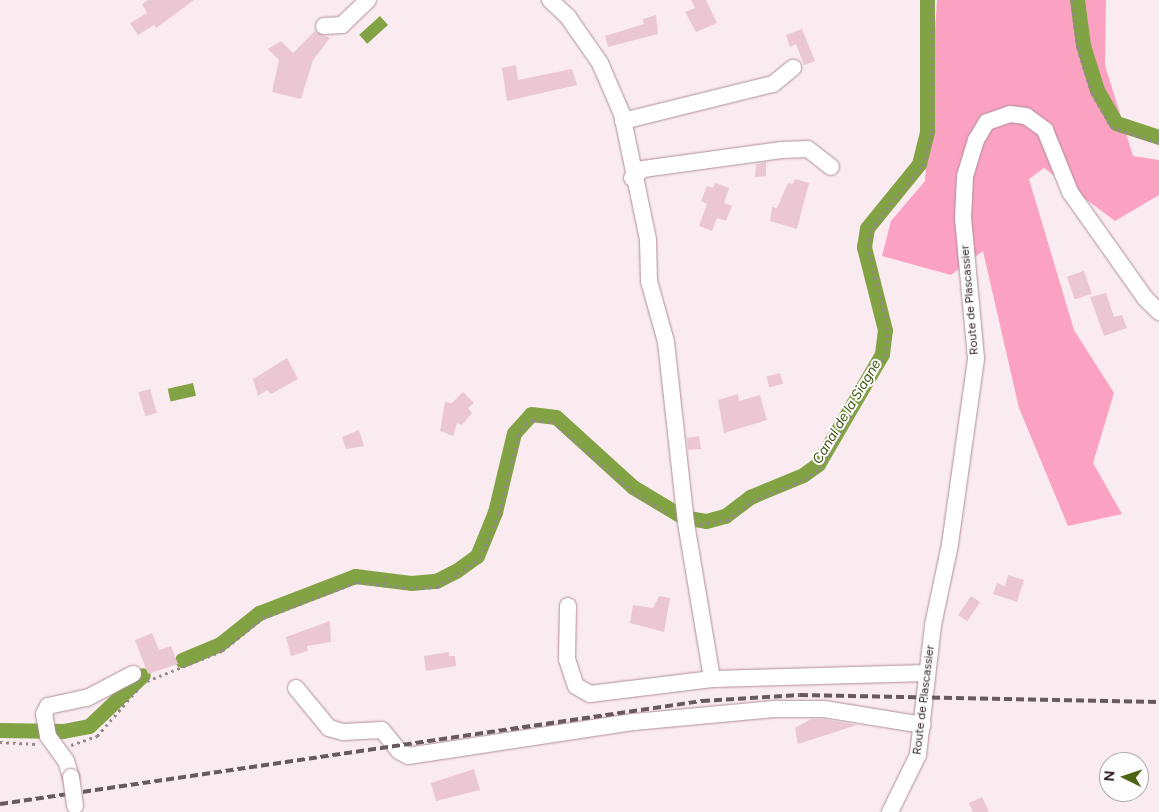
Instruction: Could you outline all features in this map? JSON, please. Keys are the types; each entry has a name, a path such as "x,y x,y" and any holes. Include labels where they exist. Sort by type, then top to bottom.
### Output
{"street":[{"path":"324,26 342,25 368,0"},
{"path":"550,0 568,17 600,63 623,121 632,178 648,240 649,281 666,342 686,522 712,679"},
{"path":"623,121 774,84 793,68"},
{"name":"Route de Plascassier","path":"890,812 912,775 923,725 927,673 976,358 966,271 966,176 976,140 987,122 1010,114 1026,116 1045,130 1070,192 1145,298 1159,312"},
{"path":"632,178 643,169 782,150 808,149 831,167"},
{"path":"568,606 567,659 576,686 590,694 712,679 927,673"},
{"path":"76,809 71,777 66,761 48,736 48,706 87,698 133,674"},
{"path":"296,688 329,728 343,732 382,730 398,751 408,756 634,722 774,709 824,709 923,725"}],"path":[{"path":"0,742 48,736 80,745 97,736 146,681 222,651 263,618 357,582 437,587 480,558 499,513 518,436 525,424 534,420 553,422 632,491 686,522 706,525 727,520 752,501 805,479 820,468 885,356 888,330 868,247 871,230 923,166 932,131 932,0"},
{"path":"1072,0 1078,48 1092,93 1112,127 1159,143"},
{"path":"384,584 387,574"}],"shaded area":[{"path":"937,0 1106,0 1105,65 1133,156 1159,160 1159,195 1115,221 1044,168 1029,179 1074,330 1114,393 1093,463 1122,514 1068,526 1019,408 983,251 951,275 882,256 891,221 925,181"},
{"path":"380,16 388,25 367,44 359,35"},
{"path":"193,383 196,396 171,402 168,389"}],"building":[{"path":"148,0 194,0 156,28 154,25 138,35 130,23 147,13 142,4"},
{"path":"691,0 706,0 717,23 696,32 685,12 695,8"},
{"path":"656,15 658,34 608,47 605,36 644,24 643,19"},
{"path":"802,29 815,61 804,65 796,44 790,47 786,35"},
{"path":"315,31 330,38 313,60 301,99 272,92 279,60 268,49 281,41 293,53"},
{"path":"516,65 518,80 572,69 577,85 507,101 502,68"},
{"path":"766,162 766,176 755,177 756,164"},
{"path":"795,179 809,183 797,229 770,221 772,207 777,208 788,183 793,184"},
{"path":"715,183 729,188 724,203 732,206 726,221 717,218 712,231 699,226 707,204 701,201 707,186 713,188"},
{"path":"1084,271 1092,294 1075,300 1067,277"},
{"path":"1106,293 1114,317 1122,315 1127,328 1104,336 1090,297"},
{"path":"287,358 298,379 271,394 267,390 258,396 253,379"},
{"path":"780,373 783,384 769,387 766,377"},
{"path":"150,389 157,413 145,416 138,392"},
{"path":"463,392 474,403 468,408 472,413 462,425 457,423 453,436 440,431 445,402 452,403"},
{"path":"738,394 739,401 760,395 767,420 724,433 718,400"},
{"path":"359,430 364,446 346,449 342,437"},
{"path":"699,436 701,449 688,450 687,438"},
{"path":"1008,575 1024,580 1017,602 993,594 997,583 1005,586"},
{"path":"659,596 670,598 664,632 630,623 633,605 653,608"},
{"path":"971,596 980,602 967,621 958,615"},
{"path":"330,621 331,642 307,646 308,651 291,656 286,637"},
{"path":"152,633 159,650 171,646 178,664 148,674 135,640"},
{"path":"449,652 449,656 455,656 456,666 426,671 424,656"},
{"path":"811,719 823,719 857,725 798,744 795,728"},
{"path":"474,769 480,790 436,801 431,783"},
{"path":"982,797 989,812 973,812 969,803"}],"waterway":[{"name":"Canal de la Siagne","path":"688,518 706,521 725,516 750,497 803,475 818,464 882,354 885,330 864,247 867,228 919,164 927,131 927,0"},
{"name":"Canal de la Siagne","path":"1077,0 1083,45 1097,90 1116,123 1159,137"},
{"name":"Canal de la Siagne","path":"182,660 220,644 259,613 355,576 411,583 436,581 456,571 477,556 495,512 514,433 531,414 556,417 633,487 683,517"},
{"name":"Canal de la Siagne","path":"0,730 63,731 89,726 143,675"}],"railway":[{"path":"0,804 702,701 800,695 1159,702"}]}
